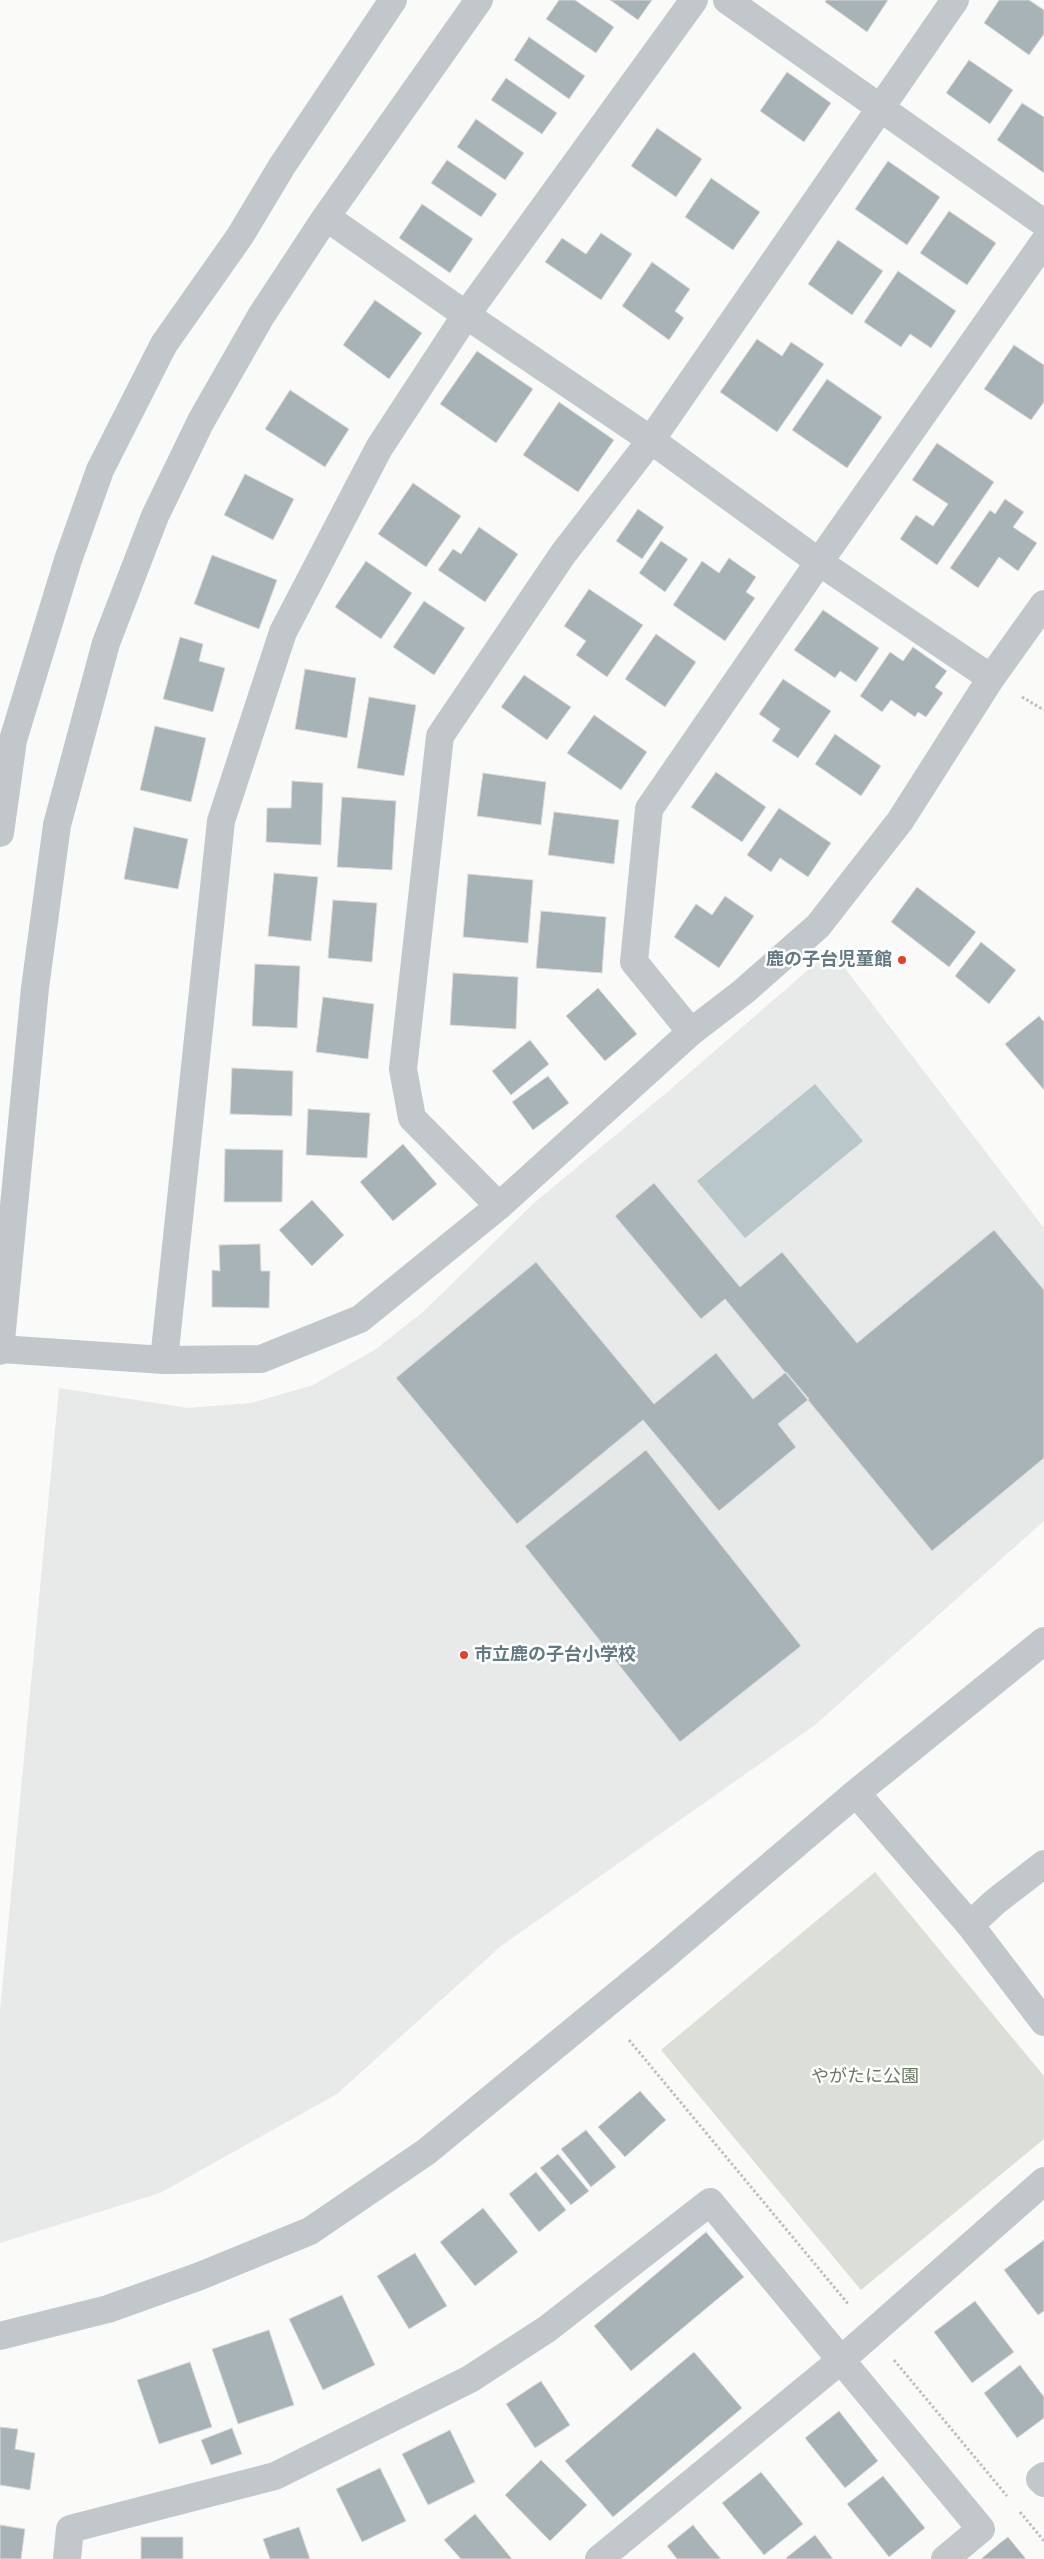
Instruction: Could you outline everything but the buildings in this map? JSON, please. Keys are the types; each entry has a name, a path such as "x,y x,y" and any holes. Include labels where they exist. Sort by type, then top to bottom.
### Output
{"street":[{"path":"0,833 13,740 68,560 100,470 164,344 240,236 282,166 393,0"},
{"path":"479,0 326,217 261,316 201,421 156,516 106,643 57,825 35,988 0,1350 164,1360 261,1359 360,1319 499,1206 691,1032 743,992 818,926 900,821 992,678 1044,604"},
{"path":"164,1360 221,821 284,632 379,448 466,315 694,0"},
{"path":"728,0 1044,223"},
{"path":"499,1206 412,1118 403,1069 440,736 563,554 651,440 955,0"},
{"path":"326,217 466,315 651,440 819,562 992,678"},
{"path":"691,1032 634,962 649,809 819,562 1044,242"},
{"path":"0,2336 108,2308 200,2276 310,2231 426,2152 661,1959 856,1793 1044,1641"},
{"path":"856,1793 970,1925 1044,2022"},
{"path":"970,1925 996,1901 1044,1864"},
{"path":"599,2559 841,2360 1044,2181"},
{"path":"68,2559 70,2529 275,2476 470,2379 547,2329 710,2202 982,2529 945,2559"},
{"path":"1044,2476 1040,2479 1044,2483"}],"path":[{"path":"629,2040 1013,2503"},
{"path":"1019,2511 1044,2541"}],"shaded area":[{"name":"市立鹿の子台小学校","path":"831,950 1044,1228 1044,1521 815,1725 501,1946 337,2094 160,2193 0,2243 0,2011 59,1388 188,1408 251,1403 313,1385 376,1349 424,1311 534,1203 672,1088"},
{"path":"815,1084 863,1141 745,1238 697,1181"}],"green space":[{"name":"やがたに公園","path":"875,1872 1044,2076 1044,2139 861,2290 661,2050"}],"place":[{"name":"鹿の子台児童館","path":"902,960"},
{"name":"市立鹿の子台小学校","path":"464,1655"}]}
